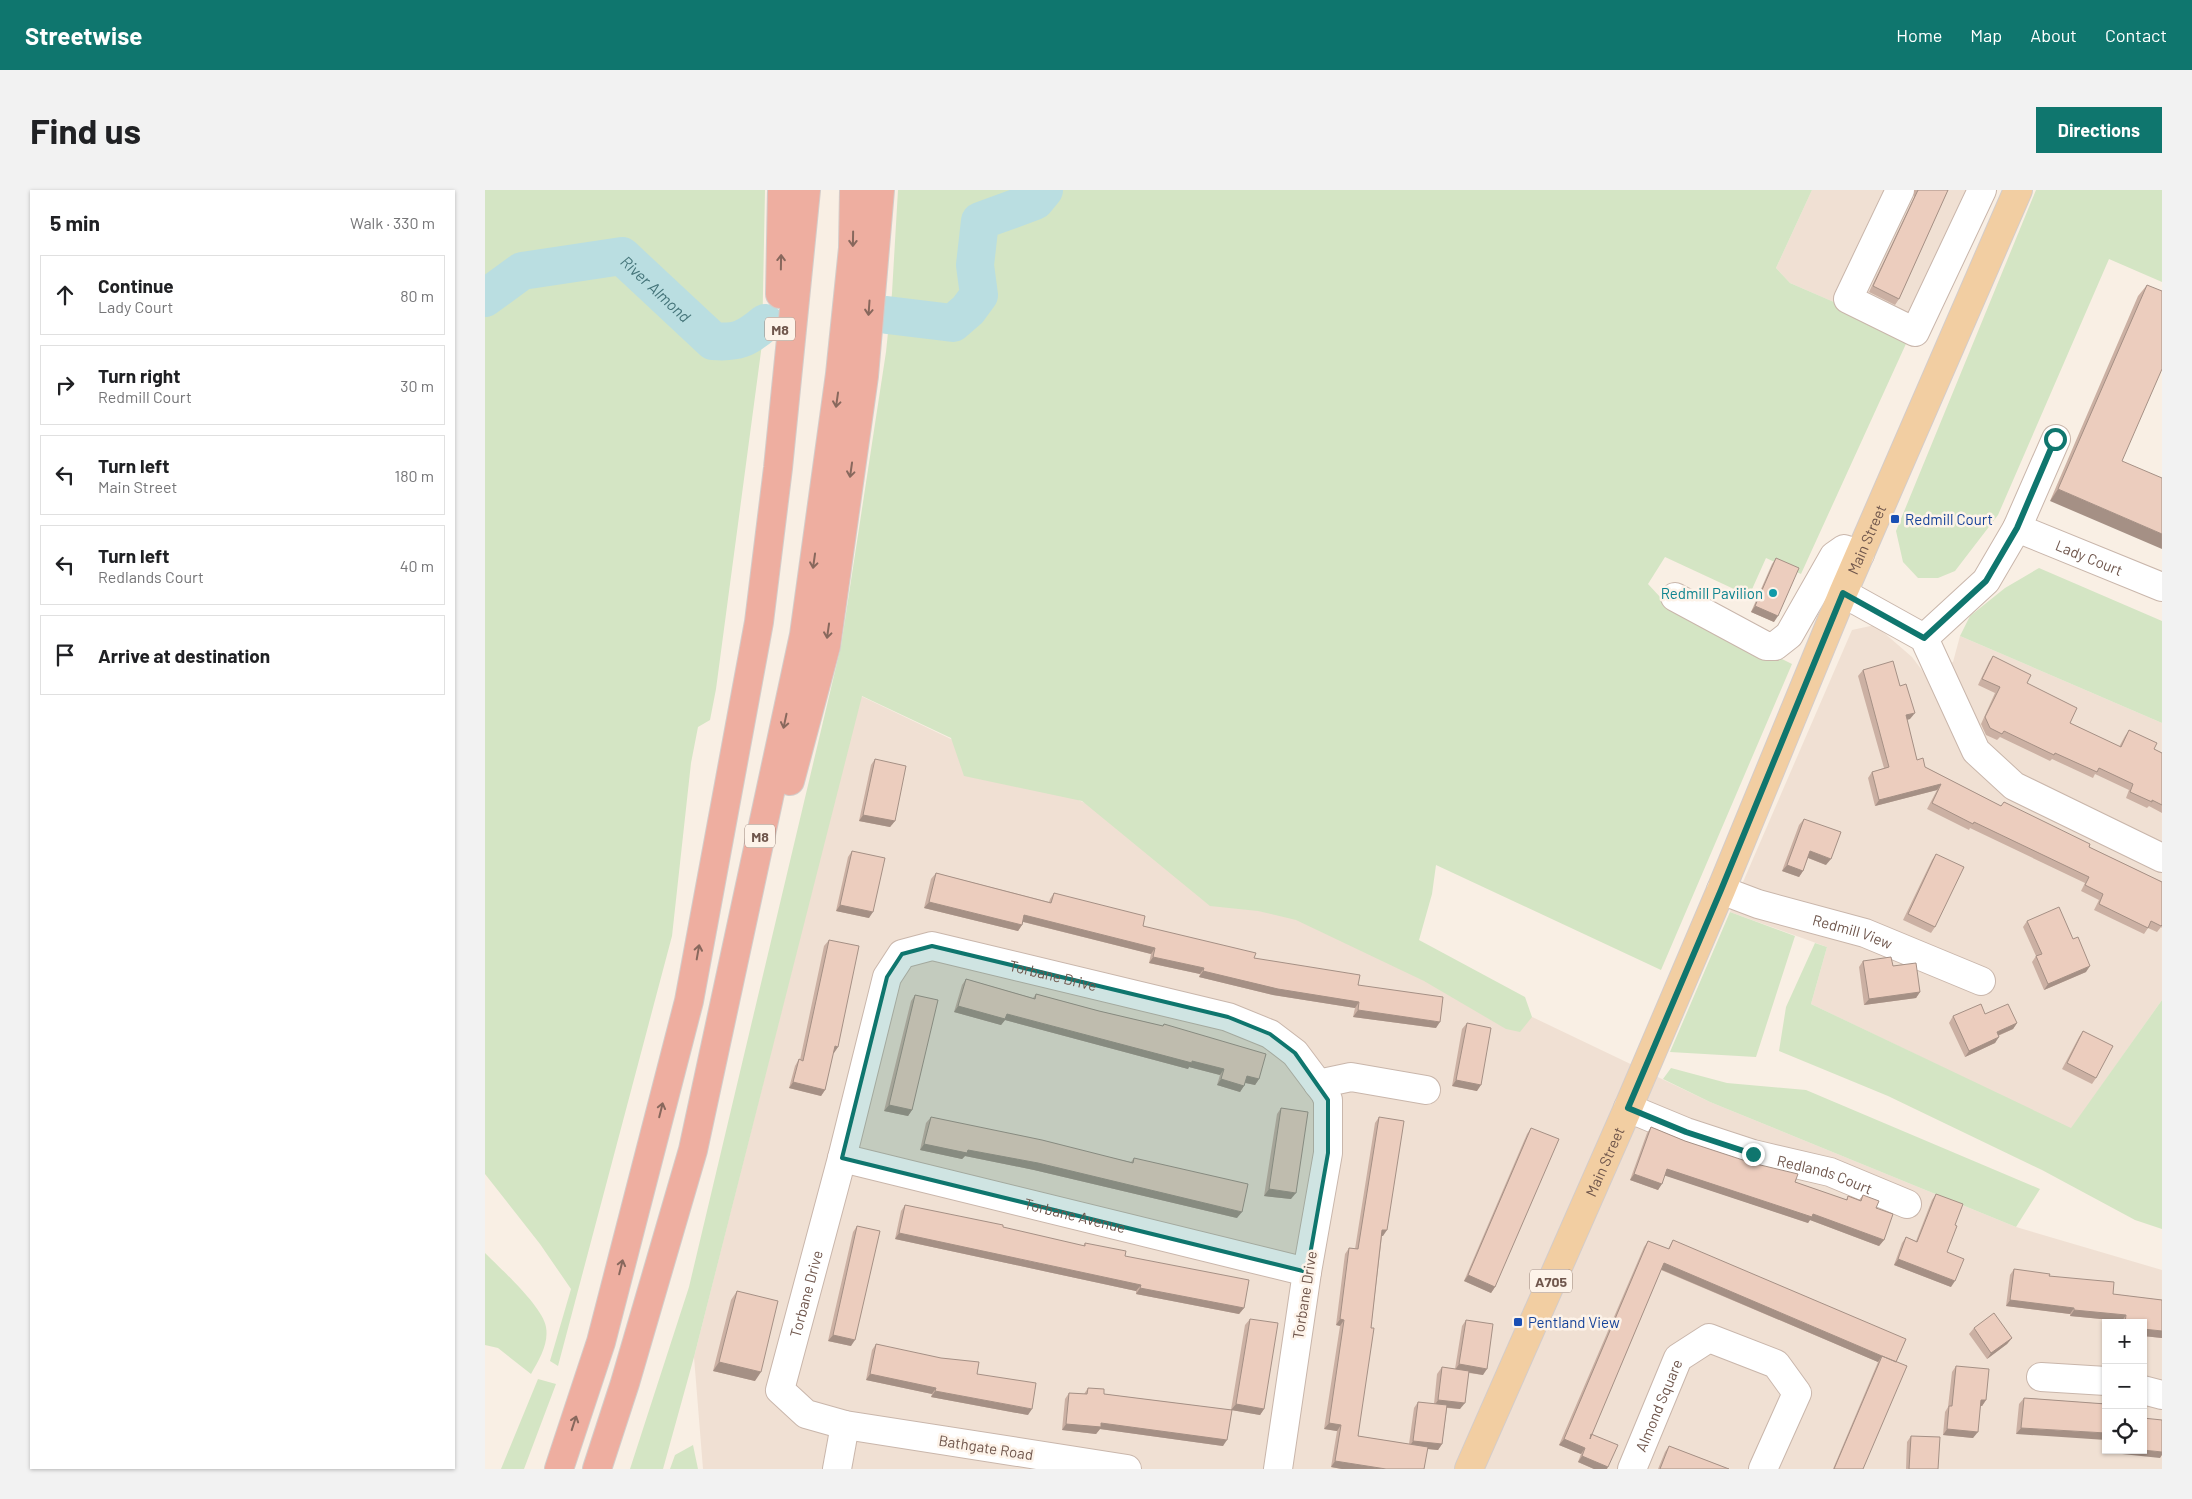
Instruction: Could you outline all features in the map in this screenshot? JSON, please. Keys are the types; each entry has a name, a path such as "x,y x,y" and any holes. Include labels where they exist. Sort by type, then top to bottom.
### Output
{"highway":[{"name":"M8","path":"778,468 782,190"},
{"name":"M8","path":"559,1469 601,1342 689,1001 759,622 778,468 806,190"},
{"name":"M8","path":"693,1150 804,635 840,374 853,248 854,190"},
{"name":"M8","path":"597,1469 625,1383 693,1150 826,646 864,376 880,190"}],"main road":[{"name":"Main Street","path":"1469,1469 1631,1100 1721,890 1843,593 2018,190"}],"street":[{"path":"1899,190 1848,299 1915,332 1982,190"},
{"path":"1924,638 1986,581 2017,528 2055,439"},
{"name":"Lady Court","path":"2017,528 2162,587"},
{"path":"1675,597 1765,646 1775,646 1789,635 1834,556 1844,549 1860,554"},
{"path":"1843,593 1924,638 1976,751 2014,786 2162,858"},
{"name":"Redmill View","path":"1721,890 1758,904 1865,933 1981,981"},
{"name":"Torbane Drive","path":"845,1424 806,1414 780,1390 842,1158 887,977 901,954 932,946 1228,1018 1269,1034 1295,1053 1318,1084 1328,1100 1329,1153 1307,1272 1278,1469"},
{"path":"1318,1084 1351,1077 1426,1090"},
{"name":"Redlands Court","path":"1631,1100 1686,1132 1744,1151 1830,1172 1907,1204"},
{"name":"Torbane Avenue","path":"842,1158 1307,1272"},
{"name":"Almond Square","path":"1632,1469 1678,1358 1709,1338 1776,1364 1797,1393 1763,1469"},
{"path":"2041,1377 2102,1382"},
{"path":"2147,1391 2162,1395"},
{"path":"837,1469 845,1424"},
{"name":"Bathgate Road","path":"845,1424 1127,1469"}],"highlighted area":[{"path":"932,946 1228,1017 1270,1034 1295,1053 1328,1100 1328,1153 1307,1272 842,1158 887,977 902,954"}],"shaded area":[{"path":"1812,190 1992,190 1921,340 1790,283 1776,268"},
{"path":"1875,625 1912,657 1924,673 1953,662 1960,636 2162,723 2162,1000 2071,1129 1811,1004 1827,947 1730,912 1852,630"},
{"path":"861,696 1710,1102 2016,1227 2162,1270 2162,1469 703,1469 694,1357"}],"green space":[{"path":"485,190 765,190 762,344 716,689 710,720 698,727 691,763 672,936 558,1366 550,1361 571,1289 540,1244 485,1174"},
{"path":"898,190 1812,190 1776,268 1790,283 1910,335 1801,574 1766,558 1749,596 1665,557 1648,584 1661,598 1792,664 1661,970 1436,865 1432,894 1419,940 1525,997 1532,1017 1520,1032 1506,1029 1424,981 1296,920 1258,911 1210,906 1082,801 964,776 951,738 862,696 694,1357 663,1469 630,1469 689,1287 841,646 886,352 892,293"},
{"path":"2036,190 2162,190 2162,282 2109,259 1998,515 1955,571 1938,578 1918,578 1903,562 1896,531"},
{"path":"2039,568 2162,621 2162,723 1960,636 1970,616 2005,588"},
{"path":"1730,912 1795,936 1756,1057 1670,1052"},
{"path":"1815,943 1827,947 1811,1004 2071,1128 2162,1000 2162,1229 2135,1220 2042,1170 1888,1096 1779,1051 1786,1007"},
{"path":"1671,1068 1727,1083 1806,1090 2040,1189 2016,1227 1710,1102 1663,1079"},
{"path":"485,1253 520,1288 543,1319 547,1333 546,1340 543,1352 531,1374 498,1348 485,1345"},
{"path":"538,1379 556,1384 524,1469 501,1469"},
{"path":"693,1445 698,1469 670,1469 675,1455"}],"building":[{"path":"1918,190 1948,190 1899,299 1873,286"},
{"path":"2147,285 2162,291 2162,369 2122,461 2162,478 2162,534 2058,489"},
{"name":"Redmill Pavilion","path":"1776,558 1799,568 1778,616 1755,606"},
{"path":"1993,656 2031,675 2027,683 2077,708 2070,723 2121,747 2129,730 2157,743 2154,749 2162,753 2162,805 2130,792 2133,784 2099,768 2097,772 2055,753 2054,755 2004,731 2002,734 1990,728 1985,717 2000,687 1982,679"},
{"path":"1893,661 1900,686 1906,684 1915,713 1906,715 1917,760 1923,758 1925,767 2001,806 2004,802 2090,844 2089,847 2162,882 2162,925 2151,921 2148,928 2099,904 2103,894 2085,885 2089,877 1974,822 1973,824 1932,803 1941,784 1879,800 1872,772 1889,767 1863,670"},
{"path":"875,759 906,766 895,821 863,815"},
{"path":"1804,819 1841,832 1831,859 1810,851 1803,871 1787,865"},
{"path":"852,851 885,858 873,912 840,905"},
{"path":"1936,854 1964,867 1935,927 1908,914"},
{"path":"936,873 1051,903 1054,893 1145,916 1143,926 1256,953 1254,958 1360,975 1358,985 1443,997 1440,1022 1358,1010 1359,1002 1278,989 1203,971 1204,968 1153,957 1155,948 1024,915 1022,925 929,902"},
{"path":"2059,907 2073,939 2078,937 2090,966 2048,984 2036,956 2042,954 2027,921"},
{"path":"829,940 859,946 838,1047 835,1046 825,1090 793,1082 799,1059 803,1061"},
{"path":"1891,957 1893,966 1916,963 1920,992 1869,999 1863,961"},
{"path":"966,979 1035,999 1036,994 1163,1026 1164,1024 1266,1054 1259,1079 1247,1076 1244,1086 1221,1079 1224,1069 1192,1061 1192,1063 1007,1014 1005,1019 958,1006"},
{"path":"915,995 938,1000 912,1110 889,1105"},
{"path":"1981,1004 1985,1014 2008,1004 2017,1023 1997,1032 1999,1037 1969,1051 1953,1016"},
{"path":"1467,1023 1491,1028 1481,1085 1456,1080"},
{"path":"2083,1031 2113,1046 2096,1078 2067,1063"},
{"path":"1281,1108 1308,1112 1296,1193 1269,1189"},
{"path":"931,1117 1042,1140 1133,1163 1134,1158 1248,1184 1242,1212 1038,1163 968,1150 967,1153 924,1144"},
{"path":"1379,1117 1404,1121 1387,1230 1382,1230 1371,1328 1374,1328 1358,1436 1428,1447 1424,1469 1386,1469 1335,1461 1341,1425 1329,1423 1344,1320 1340,1319 1349,1248 1358,1249"},
{"path":"1651,1127 1685,1141 1752,1163 1798,1174 1795,1182 1847,1200 1848,1196 1861,1201 1863,1195 1879,1201 1876,1208 1893,1214 1884,1240 1813,1214 1812,1217 1667,1169 1662,1184 1634,1174"},
{"path":"1531,1128 1559,1139 1495,1287 1468,1275"},
{"path":"1936,1194 1963,1204 1947,1252 1964,1259 1955,1281 1898,1259 1906,1237 1917,1242"},
{"path":"905,1205 1003,1225 1003,1227 1085,1246 1085,1243 1126,1251 1125,1256 1249,1280 1244,1308 1140,1288 1141,1285 899,1233"},
{"path":"857,1226 880,1231 855,1340 833,1335"},
{"path":"1673,1240 1906,1339 1896,1362 1664,1263 1592,1434 1618,1445 1608,1467 1582,1456 1585,1448 1564,1439 1648,1241 1669,1249"},
{"path":"2014,1269 2050,1274 2049,1276 2114,1282 2113,1294 2162,1300 2162,1331 2147,1329 2147,1319 2126,1319 2126,1315 2074,1310 2074,1308 2010,1300"},
{"path":"737,1291 778,1301 761,1372 719,1362"},
{"path":"1994,1313 2012,1338 1991,1353 1974,1328"},
{"path":"1250,1319 1278,1323 1264,1409 1236,1404"},
{"path":"1466,1320 1493,1324 1487,1369 1459,1364"},
{"path":"876,1344 941,1358 979,1362 977,1374 1036,1383 1032,1409 935,1391 936,1388 870,1374"},
{"path":"1882,1356 1907,1366 1863,1469 1834,1469"},
{"path":"1956,1366 1989,1369 1986,1400 1981,1400 1978,1432 1947,1429 1949,1406 1952,1406"},
{"path":"1442,1367 1469,1371 1465,1403 1438,1400"},
{"path":"1088,1388 1104,1389 1104,1394 1232,1410 1227,1440 1101,1423 1101,1427 1066,1424 1069,1393 1087,1394"},
{"path":"2024,1398 2102,1404 2102,1433 2021,1428"},
{"path":"1418,1402 1447,1405 1442,1444 1413,1441"},
{"path":"2147,1418 2162,1420 2162,1452 2147,1450"},
{"path":"1911,1436 1940,1437 1938,1469 1909,1469"},
{"path":"1669,1446 1729,1469 1660,1469"}],"waterway":[{"name":"River Almond","path":"887,315 953,323 968,310 979,295 975,265 980,221 1035,201 1044,190"},
{"name":"River Almond","path":"485,298 522,271 622,256 713,341 741,339 765,323"}],"place":[{"name":"Redmill Court","path":"1895,519"},
{"name":"Redmill Pavilion","path":"1773,593"},
{"name":"Pentland View","path":"1518,1322"}],"route":[{"path":"1753,1154 1686,1132 1628,1108 1721,890 1843,593 1924,638 1986,581 2017,528 2055,439"}]}
